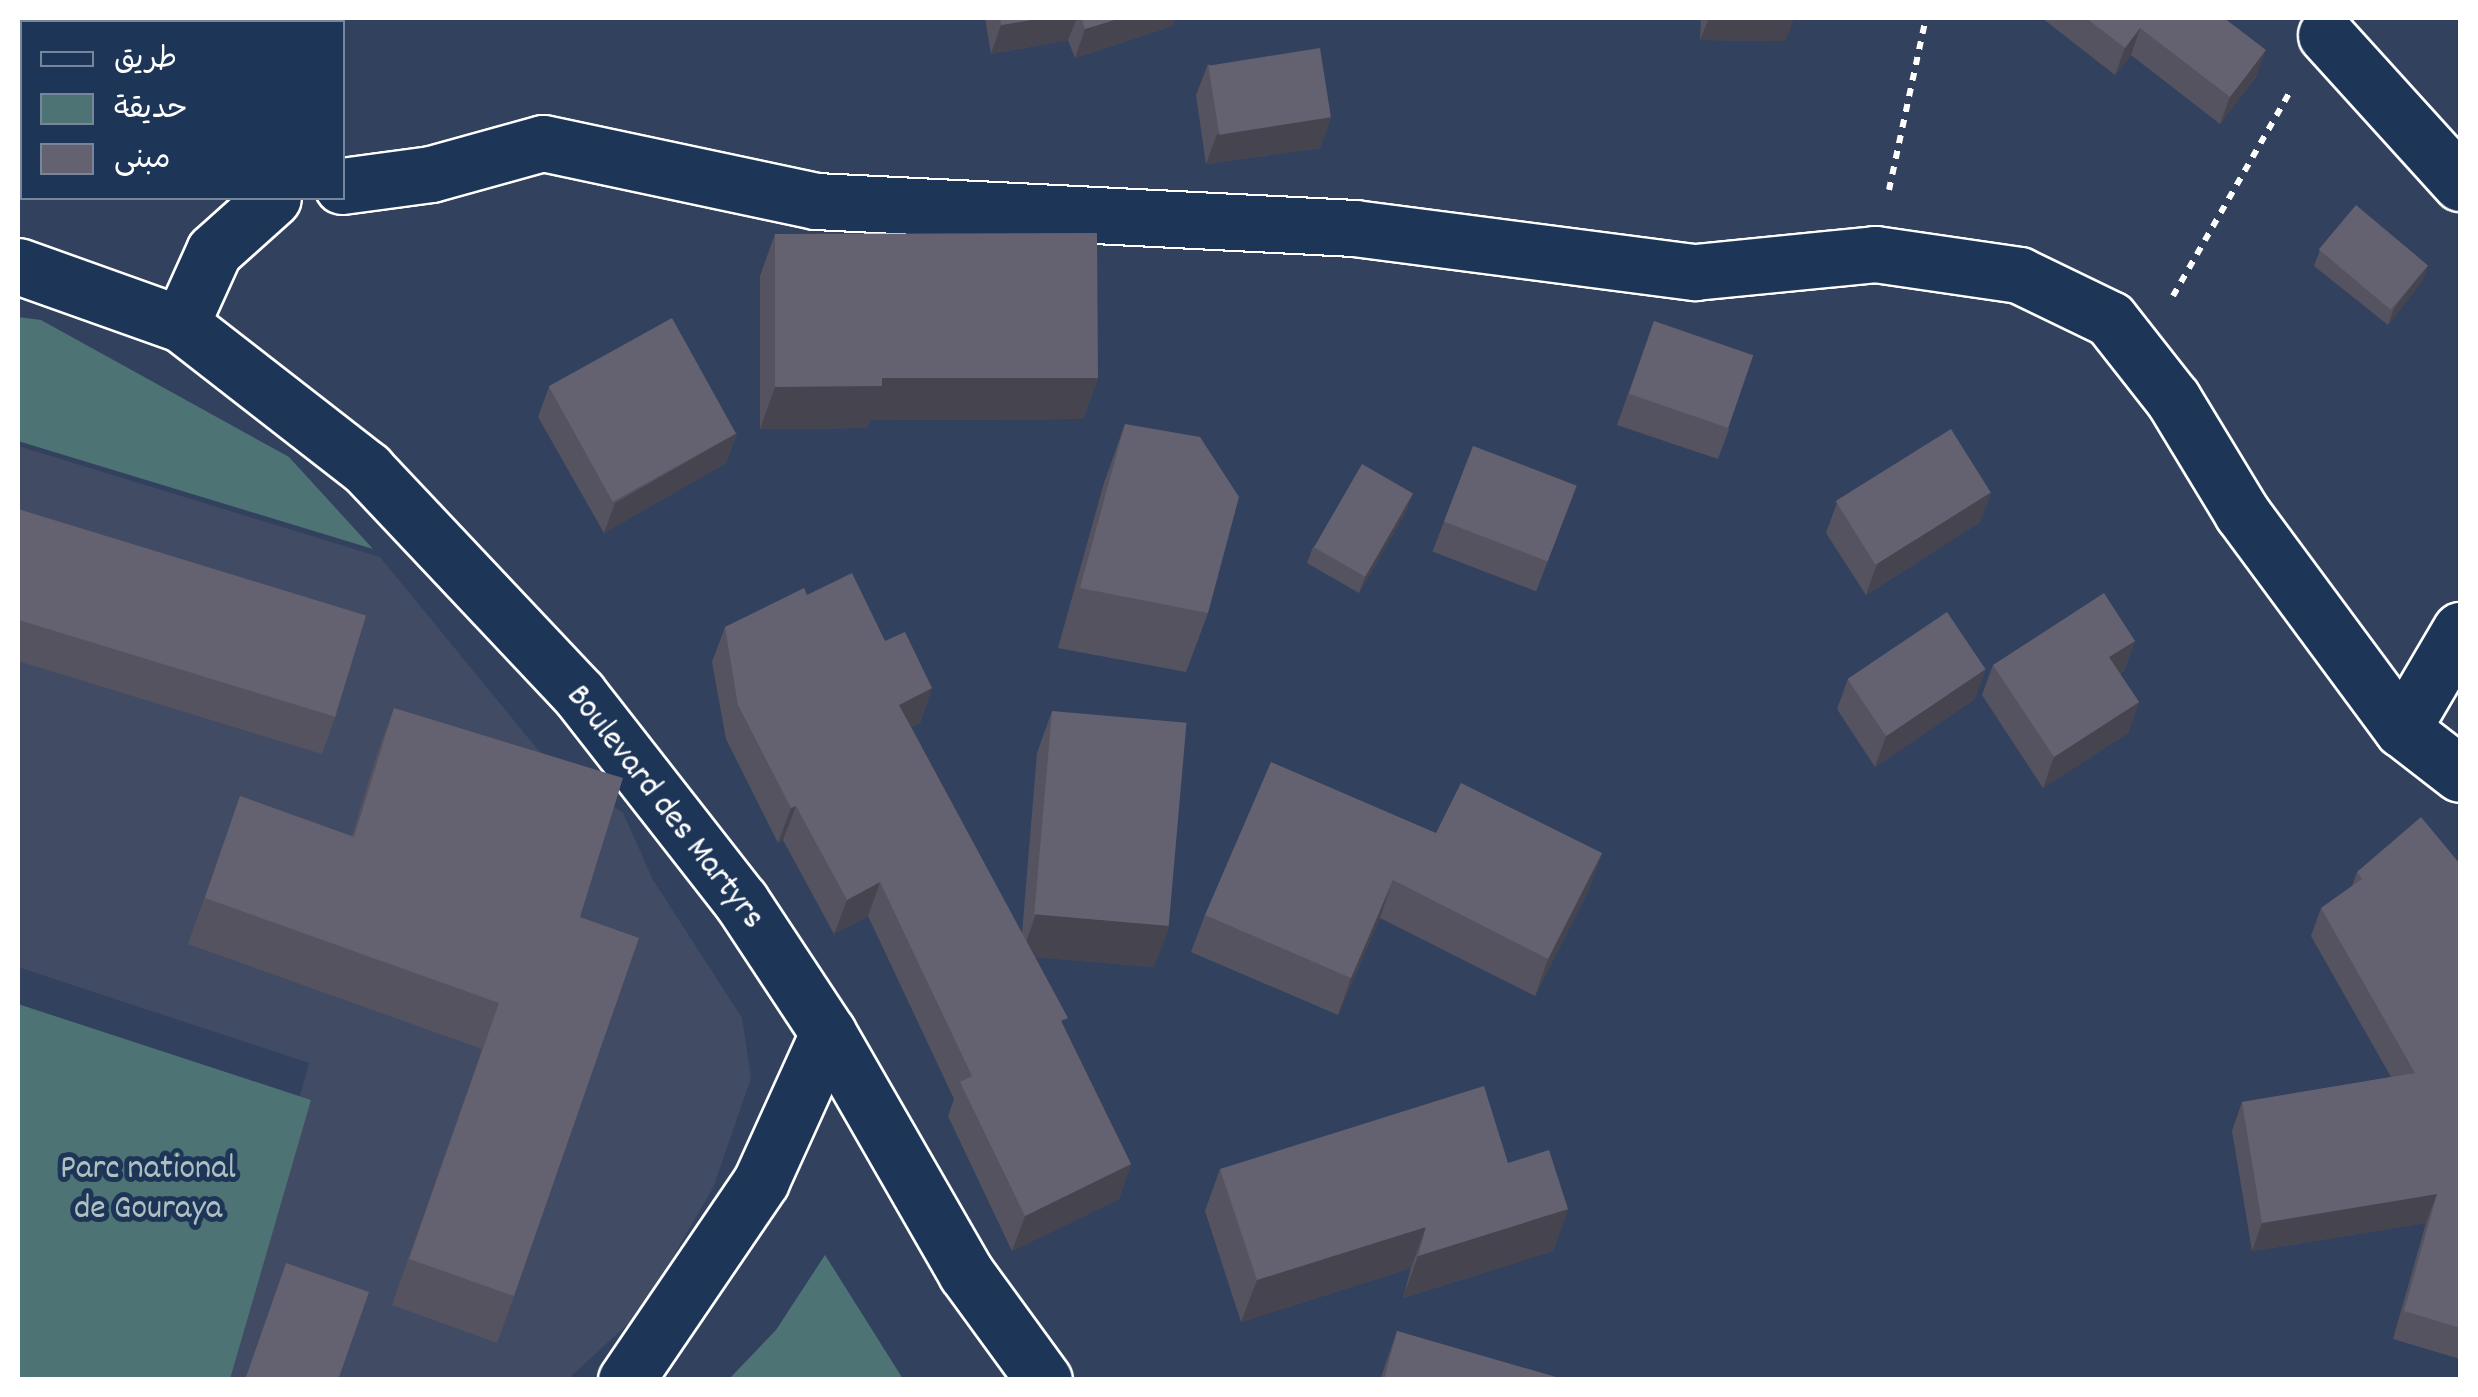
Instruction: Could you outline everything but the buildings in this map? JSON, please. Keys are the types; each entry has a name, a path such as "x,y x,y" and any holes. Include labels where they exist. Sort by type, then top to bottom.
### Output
{"street":[{"path":"2326,36 2460,183"},
{"path":"345,186 431,174 543,143 816,201 1354,228 1695,272 1875,254 2019,275 2110,319 2144,358 2242,513 2402,729 2460,774"},
{"path":"181,324 214,251 271,200"},
{"name":"Boulevard des Martyrs","path":"18,266 181,324 368,469 578,694 741,901 828,1033 966,1273 1044,1380"},
{"path":"2402,729 2460,630"},
{"path":"626,1380 761,1181 828,1033"}],"path":[{"path":"1875,254 1926,18"},
{"path":"2144,358 2186,270 2326,36"}],"shaded area":[{"path":"18,446 380,557 538,750 623,813 653,880 742,1018 751,1078 713,1188 640,1313 568,1379 223,1379 309,1063 18,967"}],"green space":[{"path":"18,317 41,320 289,457 373,549 18,441"},
{"name":"Parc national de Gouraya","path":"18,1004 311,1100 230,1379 18,1379"},
{"path":"825,1255 903,1379 729,1379 776,1330"}]}
